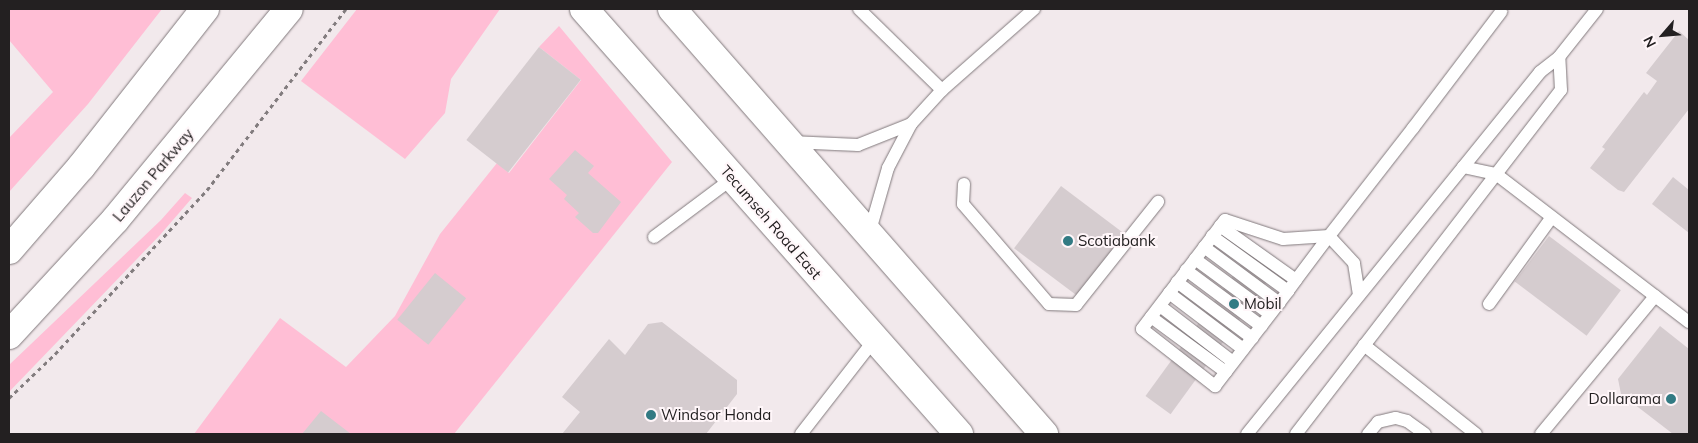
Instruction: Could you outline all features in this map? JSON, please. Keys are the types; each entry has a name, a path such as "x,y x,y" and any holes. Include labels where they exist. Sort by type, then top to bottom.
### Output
{"main road":[{"path":"9,250 81,167 205,9"},
{"name":"Lauzon Parkway","path":"9,335 115,220 289,9"},
{"name":"Tecumseh Road East","path":"584,9 959,434"},
{"path":"672,9 1044,434"}],"lane":[{"path":"859,9 942,90"},
{"path":"868,234 888,168 911,124 942,90 1034,9"},
{"path":"1247,434 1540,72 1559,57 1597,9"},
{"path":"1330,236 1283,239 1225,220 1142,329 1215,386 1279,303 1501,12"},
{"path":"1296,434 1561,90 1559,57"},
{"path":"788,142 858,145 911,124"},
{"path":"1463,167 1496,174 1689,322"},
{"path":"654,237 733,178"},
{"path":"964,184 963,204 1049,304 1076,305 1158,202"},
{"path":"1489,304 1552,217"},
{"path":"1216,231 1296,280"},
{"path":"1216,231 1288,291"},
{"path":"1330,236 1354,263 1360,295"},
{"path":"1204,247 1279,303"},
{"path":"1195,259 1270,314"},
{"path":"1186,270 1261,326"},
{"path":"1177,282 1252,338"},
{"path":"1169,294 1243,349"},
{"path":"1542,434 1655,296"},
{"path":"1160,306 1230,367"},
{"path":"1151,317 1230,367"},
{"path":"800,434 875,339"},
{"path":"1364,345 1476,434"},
{"path":"1368,434 1378,422 1396,418 1424,434"}],"path":[{"path":"9,398 55,354 207,190 346,9"}],"shaded area":[{"path":"9,9 162,9 88,104 9,192 9,138 53,92 9,40"},
{"path":"357,9 500,9 451,79 445,113 405,159 301,81"},
{"path":"559,26 672,162 454,434 194,434 280,318 346,367 395,316 440,234 497,163 509,173 581,80 539,47"},
{"path":"185,193 192,198 160,235 9,392 9,365 161,220"}],"building":[{"path":"1679,31 1689,40 1689,109 1624,192 1618,190 1590,168 1605,149 1602,147 1644,92 1647,95 1657,81 1646,73"},
{"path":"539,47 581,80 508,173 466,140"},
{"path":"575,150 594,166 588,173 621,202 598,233 593,233 575,217 579,213 564,199 567,195 549,179"},
{"path":"1673,177 1689,190 1689,233 1652,204"},
{"name":"Scotiabank","path":"1061,186 1124,234 1077,296 1014,248"},
{"path":"1549,236 1621,290 1587,336 1515,282"},
{"path":"1256,244 1281,262 1171,414 1145,396"},
{"path":"435,273 466,298 428,345 397,320"},
{"path":"662,322 737,380 737,394 706,434 562,434 580,412 562,397 609,339 625,355 648,324"},
{"path":"1660,326 1689,349 1689,434 1673,434 1621,394 1618,379"},
{"path":"321,411 351,434 302,434"}],"place":[{"name":"Scotiabank","path":"1068,241"},
{"name":"Mobil","path":"1234,304"},
{"name":"Dollarama","path":"1671,399"},
{"name":"Windsor Honda","path":"651,415"}]}
